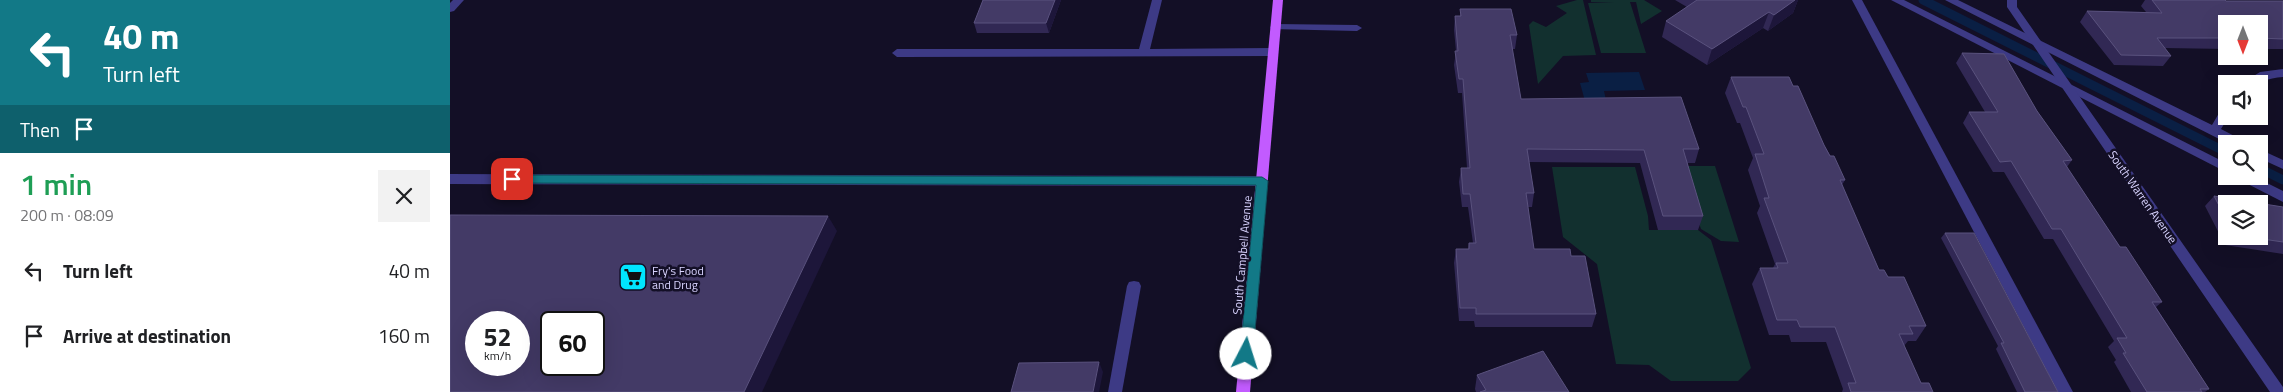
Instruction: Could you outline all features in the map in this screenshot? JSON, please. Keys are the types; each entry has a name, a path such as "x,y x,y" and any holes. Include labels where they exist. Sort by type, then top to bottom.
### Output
{"main road":[{"name":"South Campbell Avenue","path":"1243,392 1278,0"}],"street":[{"path":"450,9 459,0"},
{"path":"1144,52 1157,0"},
{"path":"1857,0 2066,392"},
{"path":"1896,0 2218,164"},
{"path":"1950,0 2222,135"},
{"name":"South Warren Avenue","path":"2012,0 2012,7 2278,392"},
{"path":"1275,27 1356,28"},
{"path":"897,53 1273,52"},
{"path":"2264,75 2283,73"},
{"path":"2214,131 2218,124"},
{"path":"2268,158 2283,165"},
{"path":"450,179 1262,181"},
{"path":"2260,185 2283,197"},
{"path":"1115,392 1134,286"}],"green space":[{"path":"1583,0 1596,55 1563,56 1538,84 1529,25 1533,21 1546,27 1567,13 1556,6"},
{"path":"1591,0 1644,0 1662,11 1641,24 1636,2 1630,2 1646,53 1601,53 1588,3 1614,2 1591,2"},
{"path":"1669,166 1715,166 1739,242 1721,241 1701,229 1686,184"},
{"path":"1552,167 1635,167 1648,216 1649,230 1698,230 1711,240 1751,368 1738,381 1671,381 1649,365 1616,364 1597,264 1563,237"}],"water":[{"path":"1639,72 1645,90 1604,91 1606,100 1585,101 1580,83 1589,82 1586,73"}],"building":[{"path":"983,0 1055,0 1046,23 974,23"},
{"path":"1697,0 1795,0 1774,15 1769,12 1712,49 1666,21"},
{"path":"2152,0 2283,1 2283,39 2268,38 2268,15 2218,15 2218,38 2157,38 2171,56 2121,55 2087,11 2162,13"},
{"path":"1460,9 1511,9 1517,35 1510,35 1521,99 1681,97 1699,149 1683,149 1703,216 1663,216 1644,150 1527,149 1534,193 1526,193 1534,249 1570,249 1571,256 1585,256 1596,314 1476,314 1476,308 1460,308 1456,249 1469,249 1469,243 1476,243 1470,194 1463,194 1461,168 1470,168 1463,79 1459,79 1455,51 1458,51 1455,16 1461,16"},
{"path":"1962,53 2004,54 2037,111 2072,160 2063,161 2120,247 2126,247 2162,302 2152,302 2209,389 2200,389 2202,392 2147,392 2123,353 2126,353 2117,338 2127,338 2061,229 2052,229 2011,161 2000,162 1969,112 1998,112"},
{"path":"1731,77 1789,77 1793,86 1798,86 1824,145 1830,156 1834,156 1845,180 1840,180 1879,270 1884,270 1888,277 1904,277 1926,326 1909,326 1913,334 1899,334 1921,383 1929,383 1933,392 1851,392 1848,383 1856,383 1835,327 1800,327 1797,320 1777,320 1760,268 1778,268 1776,263 1788,263 1764,198 1769,198 1755,154 1764,154 1746,107 1743,107"},
{"path":"2268,205 2283,207 2283,242 2268,240"},
{"name":"Fry's Food and Drug","path":"450,215 828,216 744,392 450,392"},
{"path":"1945,233 1974,233 2058,392 2025,392 2001,343 2004,343"},
{"path":"1543,351 1569,392 1480,392 1486,390 1477,375"},
{"path":"1099,362 1093,392 1011,392 1019,363"}],"waterway":[{"path":"1923,0 2218,148"},
{"path":"2268,172 2283,180"}],"place":[{"name":"Fry's Food and Drug","path":"633,277"}],"route":[{"path":"512,179 1262,181 1246,354"}]}
